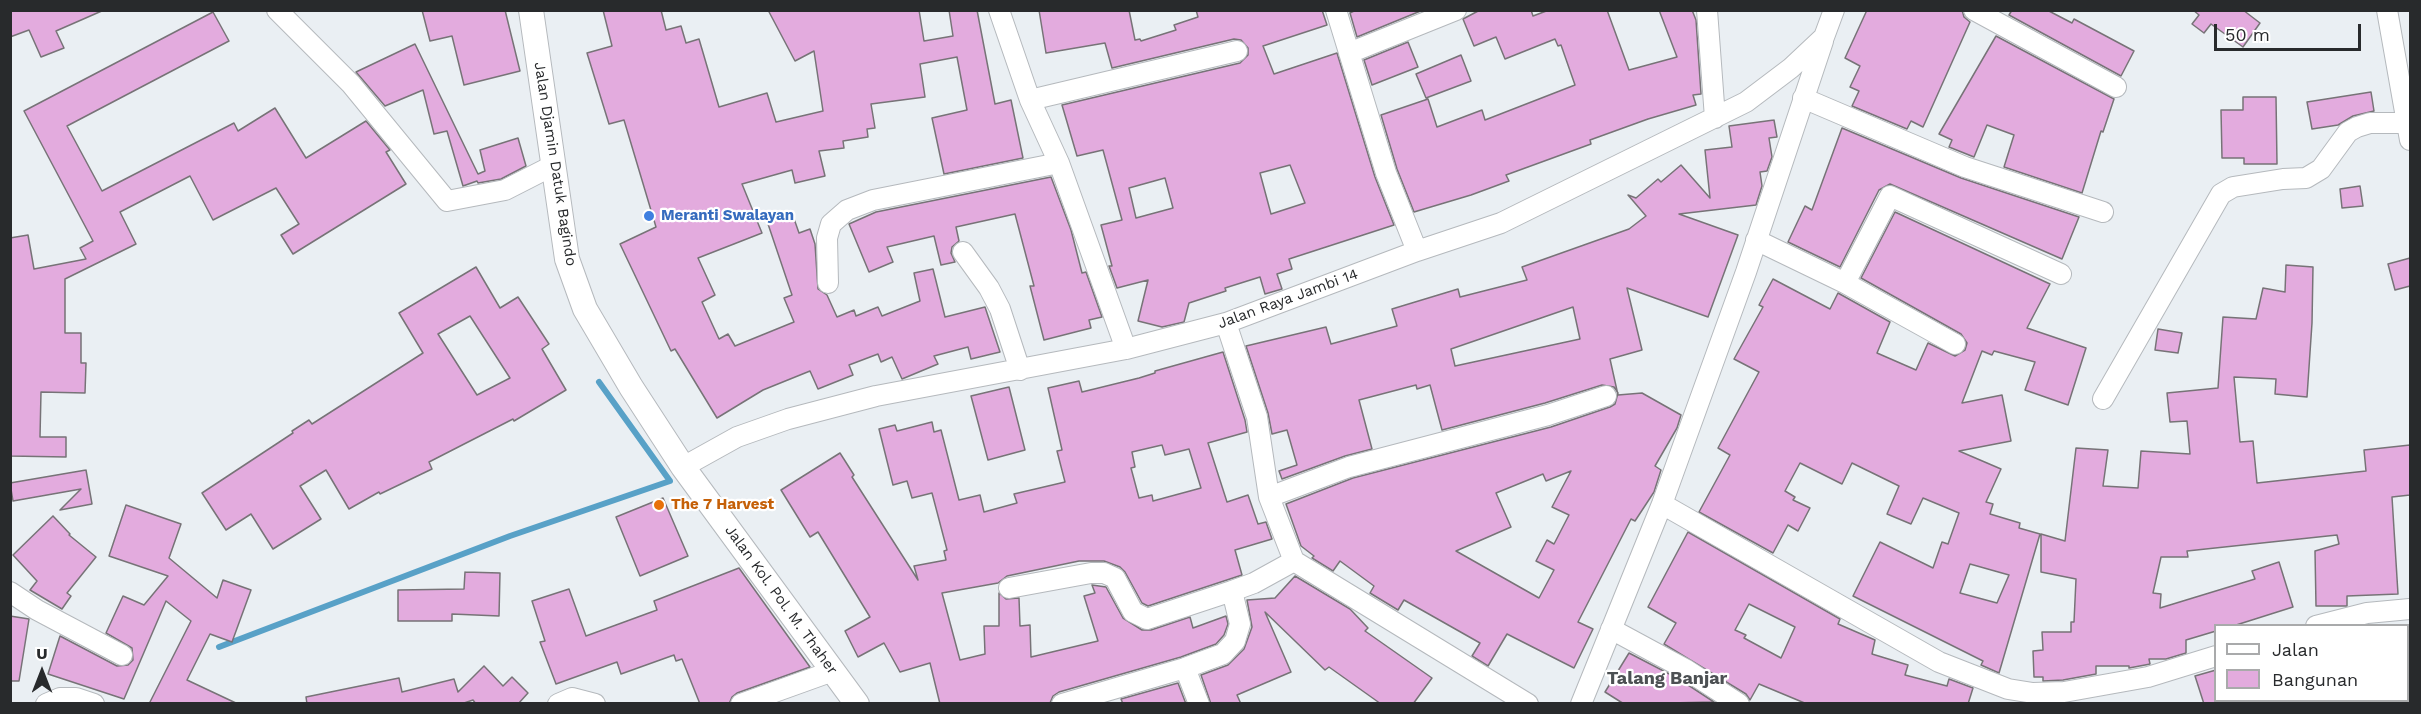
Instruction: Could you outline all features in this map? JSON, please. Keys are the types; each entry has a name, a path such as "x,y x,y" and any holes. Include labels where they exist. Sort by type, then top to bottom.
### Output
{"street":[{"path":"277,10 351,84 447,201 505,190 554,165"},
{"name":"Jalan Djamin Datuk Bagindo","path":"531,10 567,259 585,309 631,387 683,467"},
{"path":"999,10 1030,100 1059,163 1125,349"},
{"path":"1336,10 1386,173 1417,251"},
{"path":"1349,53 1430,16 1456,10"},
{"path":"1707,10 1715,118"},
{"name":"Jalan Raya Jambi 14","path":"683,467 736,437 788,419 876,396 1125,349 1226,323 1417,251 1501,223 1746,102 1791,68 1824,37 1834,10"},
{"path":"1974,10 2116,87"},
{"path":"2103,399 2221,194 2233,187 2283,179 2306,178 2321,169 2348,132 2357,127 2370,123 2409,132 2387,10"},
{"path":"1581,704 1662,504 1756,240 1824,37"},
{"path":"1030,100 1237,51"},
{"path":"1803,98 1965,166 2103,212"},
{"path":"828,283 826,238 831,224 847,210 873,200 1059,163"},
{"path":"1845,283 1890,196 2061,274"},
{"path":"1756,240 1845,283 1955,344"},
{"path":"963,252 989,288 1000,309 1020,370"},
{"path":"1226,323 1257,417 1269,497 1294,561 1528,704"},
{"path":"1269,497 1349,466 1548,415 1606,396"},
{"name":"Jalan Kol. Pol. M. Thaher","path":"683,467 857,704"},
{"path":"1662,504 1939,662 2008,689 2033,693 2064,692 2148,677 2214,657"},
{"path":"1009,588 1091,573 1104,573 1115,578 1133,612 1147,618 1254,583 1294,561"},
{"path":"1062,704 1185,668 1223,654 1235,641 1240,624 1232,591"},
{"path":"10,592 37,610 122,655"},
{"path":"2324,624 2367,613 2410,609"},
{"path":"1611,629 1685,669 1740,704"},
{"path":"1185,668 1199,704"},
{"path":"741,704 833,671"},
{"path":"46,704 60,698 76,698 94,704"},
{"path":"558,704 572,698 595,704"}],"building":[{"path":"10,10 104,10 56,31 64,48 41,57 29,30 10,37"},
{"path":"422,10 505,10 520,71 464,85 452,36 430,41"},
{"path":"603,10 661,10 666,30 681,26 686,43 699,39 719,107 767,93 776,122 823,111 814,51 795,61 768,10 919,10 924,41 953,36 949,10 977,10 995,104 1011,100 1023,158 944,174 932,118 967,110 957,57 920,64 925,97 871,104 875,128 867,129 868,137 843,141 844,148 819,151 825,176 795,183 792,170 742,184 762,233 698,258 715,295 702,302 719,339 728,334 735,346 794,322 784,298 792,295 767,221 792,213 799,233 810,229 815,244 818,289 827,295 837,317 854,310 856,316 878,307 882,316 920,301 914,273 933,269 945,317 985,307 1000,352 971,359 968,347 934,356 938,364 902,379 892,357 881,362 878,354 849,365 853,375 818,389 810,371 763,390 717,418 675,349 671,351 620,244 656,227 624,120 609,124 587,53 612,46"},
{"path":"1039,10 1129,10 1135,40 1140,39 1141,41 1176,30 1174,25 1198,17 1196,10 1322,10 1327,25 1263,46 1274,74 1337,53 1375,177 1394,225 1289,259 1292,269 1277,274 1282,289 1265,294 1260,277 1189,303 1184,322 1162,327 1138,321 1148,280 1117,288 1109,266 1112,266 1101,225 1122,220 1103,150 1077,156 1062,105 1240,63 1248,55 1248,48 1241,40 1234,39 1112,68 1105,43 1046,53","holes":["1290,165 1305,203 1271,214 1260,173","1165,178 1173,208 1136,218 1129,188"]},
{"path":"1356,10 1423,10 1357,37 1350,13"},
{"path":"1480,10 1531,10 1533,16 1549,10 1607,10 1629,70 1677,57 1659,10 1692,10 1696,20 1701,94 1693,95 1696,105 1590,140 1591,144 1506,175 1509,181 1414,212 1397,169 1381,115 1428,99 1437,127 1482,110 1485,120 1575,85 1561,45 1558,46 1555,39 1505,59 1496,37 1474,46 1463,19"},
{"path":"1867,10 1962,10 1964,17 1970,22 1923,127 1911,121 1907,129 1852,106 1859,91 1850,87 1860,66 1845,58"},
{"path":"2012,10 2047,10 2072,23 2074,19 2134,51 2121,76 2009,15"},
{"path":"2193,10 2243,10 2260,23 2243,47 2211,24 2204,33 2192,24 2199,15"},
{"path":"213,12 229,41 67,126 102,191 234,123 238,131 275,108 306,158 366,121 390,150 386,152 406,184 293,254 281,235 299,224 276,188 213,220 190,176 120,212 136,244 65,279 65,333 81,333 81,363 86,363 85,393 41,392 40,437 66,437 66,457 10,456 10,238 28,235 34,269 86,259 80,248 93,241 24,111"},
{"path":"1996,36 2114,99 2103,132 2101,131 2082,193 2004,167 2014,135 1987,125 1974,157 1949,147 1952,140 1939,134"},
{"path":"1408,42 1418,67 1372,85 1364,60"},
{"path":"415,44 478,174 485,171 480,150 518,138 526,166 501,179 478,183 477,181 463,186 447,131 434,134 423,90 385,106 356,72"},
{"path":"1461,55 1471,81 1426,98 1416,74"},
{"path":"2371,92 2374,111 2353,116 2338,125 2312,129 2307,102"},
{"path":"2243,97 2276,97 2277,164 2244,164 2244,158 2222,158 2221,110 2243,110"},
{"path":"1774,120 1777,137 1769,138 1772,157 1767,171 1760,172 1762,186 1756,205 1679,214 1738,235 1708,317 1627,288 1642,350 1610,359 1617,392 1614,387 1602,385 1545,403 1442,430 1430,385 1417,389 1416,385 1359,400 1372,449 1345,456 1282,479 1279,471 1297,465 1287,430 1272,434 1268,413 1246,346 1326,327 1331,344 1397,326 1392,309 1458,289 1460,297 1527,280 1522,267 1629,229 1646,216 1628,195 1636,198 1658,179 1661,182 1681,165 1710,198 1705,150 1732,147 1729,126","holes":["1573,307 1580,339 1455,366 1451,349"]},
{"path":"1842,128 1961,178 2079,217 2062,259 1890,184 1879,190 1840,267 1788,242 1805,206 1812,210"},
{"path":"1051,177 1071,230 1082,273 1086,272 1102,317 1089,320 1091,328 1044,340 1030,286 1034,286 1015,214 956,227 959,241 952,247 951,253 955,262 941,265 934,236 887,247 893,262 869,272 849,224 876,212"},
{"path":"2360,186 2363,206 2342,208 2340,189"},
{"path":"1895,212 2050,284 2027,328 2086,348 2068,405 2025,390 2035,362 1994,351 1992,355 1982,351 1962,403 2002,395 2011,441 1959,451 2001,469 1986,502 1993,504 1990,514 2020,523 2019,528 2040,534 1999,673 1981,665 1983,661 1853,596 1880,542 1933,568 1942,542 1948,544 1959,513 1923,498 1911,524 1887,514 1899,486 1852,463 1842,484 1800,463 1785,491 1795,497 1793,500 1810,508 1798,531 1788,525 1773,553 1699,512 1730,455 1718,448 1759,372 1734,359 1763,307 1759,305 1773,279 1830,309 1838,293 1890,322 1877,353 1916,370 1928,343 1955,356 1965,350 1967,343 1961,334 1861,278","holes":["1970,564 2009,575 1997,603 1960,593"]},
{"path":"2410,258 2410,286 2395,290 2388,264"},
{"path":"2286,265 2313,267 2307,397 2275,394 2276,379 2234,377 2240,442 2253,441 2257,483 2366,471 2364,450 2410,445 2410,495 2392,497 2398,594 2347,596 2347,606 2316,606 2315,551 2339,544 2337,535 2187,551 2188,557 2161,557 2153,593 2161,594 2160,608 2255,579 2252,571 2279,562 2293,607 2239,624 2214,624 2214,632 2186,640 2186,653 2166,659 2149,659 2150,664 2129,668 2129,666 2096,666 2096,674 2063,680 2043,681 2043,677 2034,677 2033,651 2043,650 2042,632 2071,632 2071,622 2074,622 2076,579 2041,572 2041,534 2065,541 2076,448 2108,450 2103,486 2138,488 2141,451 2190,454 2187,421 2170,422 2167,393 2218,388 2223,317 2256,319 2263,288 2285,292"},
{"path":"476,267 500,308 518,297 549,344 542,349 566,390 514,421 513,419 429,462 432,469 380,494 379,492 349,509 326,470 300,486 321,519 273,549 251,514 226,530 202,493 309,420 312,424 423,353 399,313","holes":["470,316 510,378 477,395 438,334"]},
{"path":"2158,329 2182,333 2178,353 2155,350"},
{"path":"1223,352 1247,432 1208,443 1227,502 1248,495 1258,524 1266,522 1272,539 1235,550 1242,575 1148,606 1142,603 1125,572 1120,567 1104,561 1079,561 1007,576 998,583 942,593 960,660 985,654 984,626 999,626 999,593 1006,599 1019,598 1020,626 1030,625 1031,657 1098,641 1084,596 1095,593 1092,585 1106,587 1123,618 1142,630 1151,630 1190,617 1193,628 1226,616 1228,624 1224,635 1216,644 1181,657 1059,692 1047,704 940,704 930,663 900,672 884,643 858,657 845,631 870,617 818,532 810,537 781,490 840,453 854,475 852,477 918,580 914,566 946,560 944,551 947,550 932,493 912,498 907,481 893,485 879,429 895,425 897,431 932,422 934,432 941,430 959,500 980,495 984,512 1017,503 1014,494 1065,482 1057,451 1062,450 1048,388 1079,381 1082,392 1139,378 1155,373 1155,371","holes":["1162,445 1165,455 1189,449 1201,488 1153,501 1152,495 1139,498 1131,468 1135,467 1132,452"]},
{"path":"1009,387 1025,450 988,460 971,396"},
{"path":"1642,393 1681,415 1677,428 1655,466 1661,470 1654,492 1635,521 1631,519 1578,622 1593,629 1574,668 1507,634 1488,666 1472,656 1480,643 1404,600 1398,610 1370,593 1374,586 1340,561 1333,571 1312,558 1314,556 1301,546 1286,504 1353,478 1551,427 1615,404 1618,394","holes":["1571,471 1552,507 1569,515 1554,544 1547,540 1536,561 1554,570 1539,598 1456,551 1511,527 1496,493 1543,474 1546,481"]},
{"path":"86,470 92,504 60,510 81,489 13,501 10,483"},
{"path":"663,498 688,556 640,576 616,517"},
{"path":"126,505 181,524 169,558 217,598 223,580 251,590 232,642 210,634 187,680 238,704 149,704 191,621 166,601 124,699 48,674 60,636 117,666 128,665 133,660 132,648 106,633 123,596 144,605 168,576 109,556"},
{"path":"53,516 69,535 96,557 67,593 71,596 62,609 30,590 37,581 13,555"},
{"path":"1688,532 1840,619 1838,624 1875,640 1872,654 1908,665 1905,675 1947,686 1949,679 1973,688 1968,704 1807,704 1759,684 1750,700 1746,694 1664,644 1676,623 1648,607","holes":["1749,604 1795,627 1781,658 1744,638 1746,635 1735,630"]},
{"path":"739,568 810,667 737,693 729,704 700,704 682,659 676,661 674,655 621,674 617,662 556,684 540,642 545,641 532,601 569,589 586,636 657,610 654,601"},
{"path":"465,572 500,573 499,616 452,614 452,621 398,621 398,590 464,589"},
{"path":"1295,576 1350,609 1368,628 1365,631 1432,678 1413,704 1381,704 1329,667 1325,670 1265,612 1291,672 1237,695 1241,704 1211,704 1201,675 1228,665 1244,649 1252,627 1247,600 1275,598"},
{"path":"10,616 29,619 19,681 10,681"},
{"path":"1629,653 1679,679 1714,702 1624,704 1605,692"},
{"path":"484,666 503,686 512,677 528,693 518,704 476,704 473,700 461,704 307,704 306,697 399,678 402,692 454,679 458,692"},
{"path":"2214,671 2214,702 2216,704 2204,704 2195,676"},
{"path":"1178,683 1186,704 1123,704 1121,699"}],"waterway":[{"path":"219,647 510,536 670,481 599,382"}],"place":[{"name":"Meranti Swalayan","path":"649,216"},
{"name":"The 7 Harvest","path":"659,505"}],"district":[{"name":"Talang Banjar","path":"1667,679"}]}
